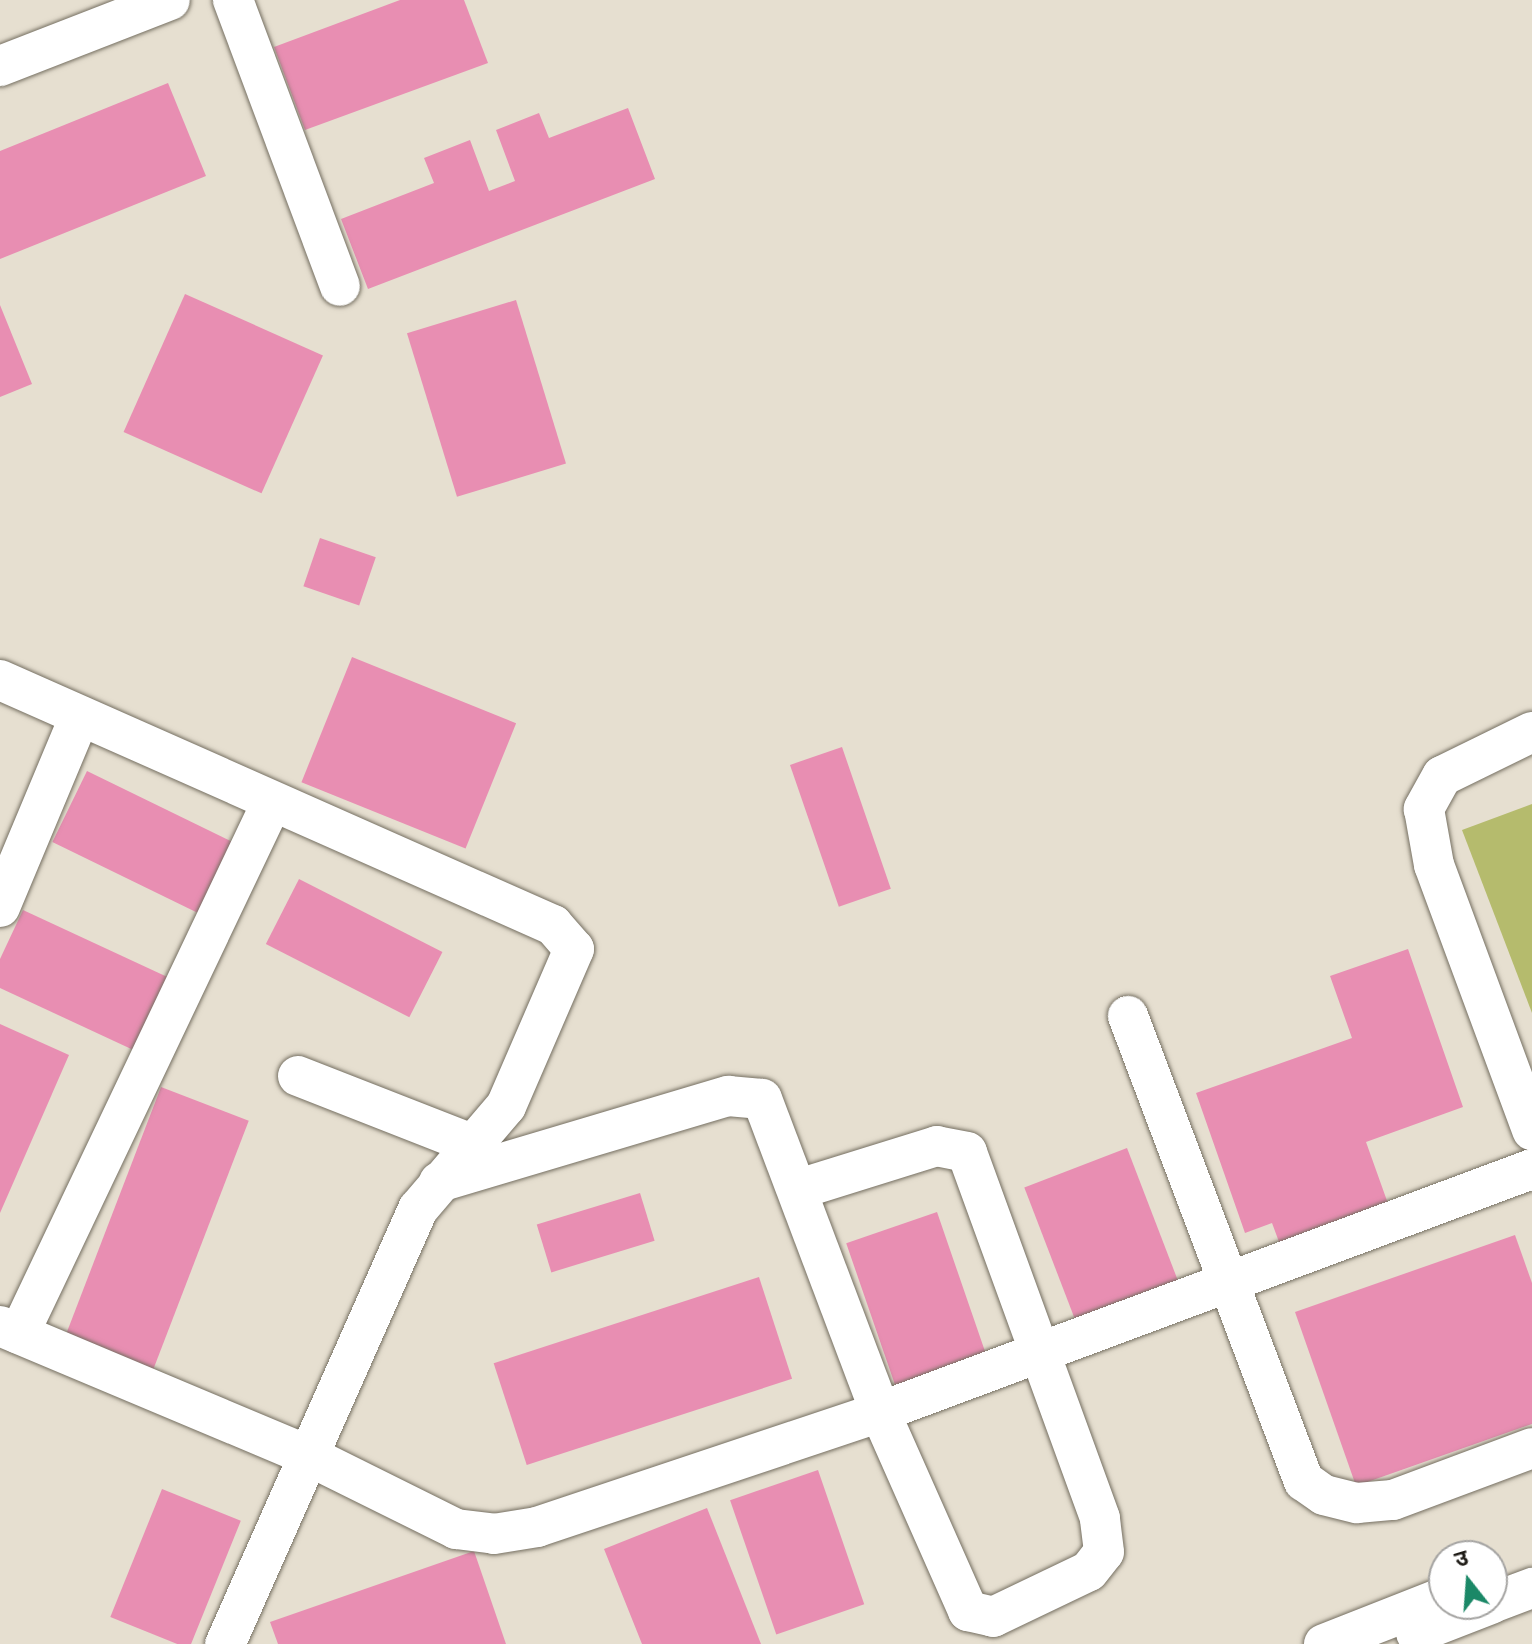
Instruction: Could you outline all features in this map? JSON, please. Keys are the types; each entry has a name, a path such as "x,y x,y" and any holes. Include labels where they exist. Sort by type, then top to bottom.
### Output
{"street":[{"path":"0,66 170,0"},
{"path":"233,0 340,286"},
{"path":"0,680 567,935 572,967 506,1106 418,1209 305,1454 225,1644"},
{"path":"0,907 80,716"},
{"path":"1532,732 1442,776 1424,809 1434,865 1532,1130"},
{"path":"272,802 9,1330 305,1454 456,1529 494,1534 537,1527 1038,1356 1532,1169"},
{"path":"1128,1016 1293,1467 1324,1495 1357,1503 1393,1500 1532,1448"},
{"path":"298,1076 474,1145"},
{"path":"439,1182 748,1093 772,1114 799,1189 880,1412 951,1583 968,1611 993,1617 1059,1589 1104,1552 1100,1518 1038,1356 967,1152 937,1146 799,1189"},
{"path":"1508,1573 1532,1563"},
{"path":"1508,1597 1532,1588"},
{"path":"1324,1644 1428,1603"},
{"path":"1388,1644 1450,1620"}],"green space":[{"path":"1532,804 1532,1013 1462,830"}],"building":[{"path":"400,0 464,0 488,63 305,130 274,47"},
{"path":"168,83 206,176 0,259 0,151"},
{"path":"628,108 655,179 368,289 341,219 434,183 424,158 470,140 489,191 515,181 496,130 539,113 549,138"},
{"path":"185,294 323,355 262,493 124,432"},
{"path":"516,300 566,464 457,497 407,333"},
{"path":"0,305 32,384 0,397"},
{"path":"320,538 376,557 359,605 303,586"},
{"path":"352,657 516,723 466,848 301,782"},
{"path":"842,747 891,889 839,907 790,765"},
{"path":"87,771 233,842 198,913 52,842"},
{"path":"299,879 442,952 409,1017 266,944"},
{"path":"23,910 176,981 142,1054 0,988 0,959"},
{"path":"1408,949 1463,1107 1366,1142 1391,1212 1282,1250 1272,1223 1245,1233 1196,1093 1352,1038 1330,976"},
{"path":"0,1024 69,1055 0,1213"},
{"path":"161,1087 249,1121 153,1369 66,1335"},
{"path":"1127,1148 1182,1291 1079,1330 1024,1187"},
{"path":"640,1193 655,1241 551,1272 537,1225"},
{"path":"937,1212 989,1362 898,1394 846,1243"},
{"path":"1515,1235 1532,1283 1532,1424 1356,1486 1295,1312"},
{"path":"759,1277 792,1379 527,1465 494,1363"},
{"path":"818,1470 864,1604 776,1635 730,1500"},
{"path":"162,1489 241,1521 191,1644 177,1644 110,1617"},
{"path":"707,1508 761,1644 642,1644 604,1549"},
{"path":"474,1551 506,1644 278,1644 270,1622"}]}
